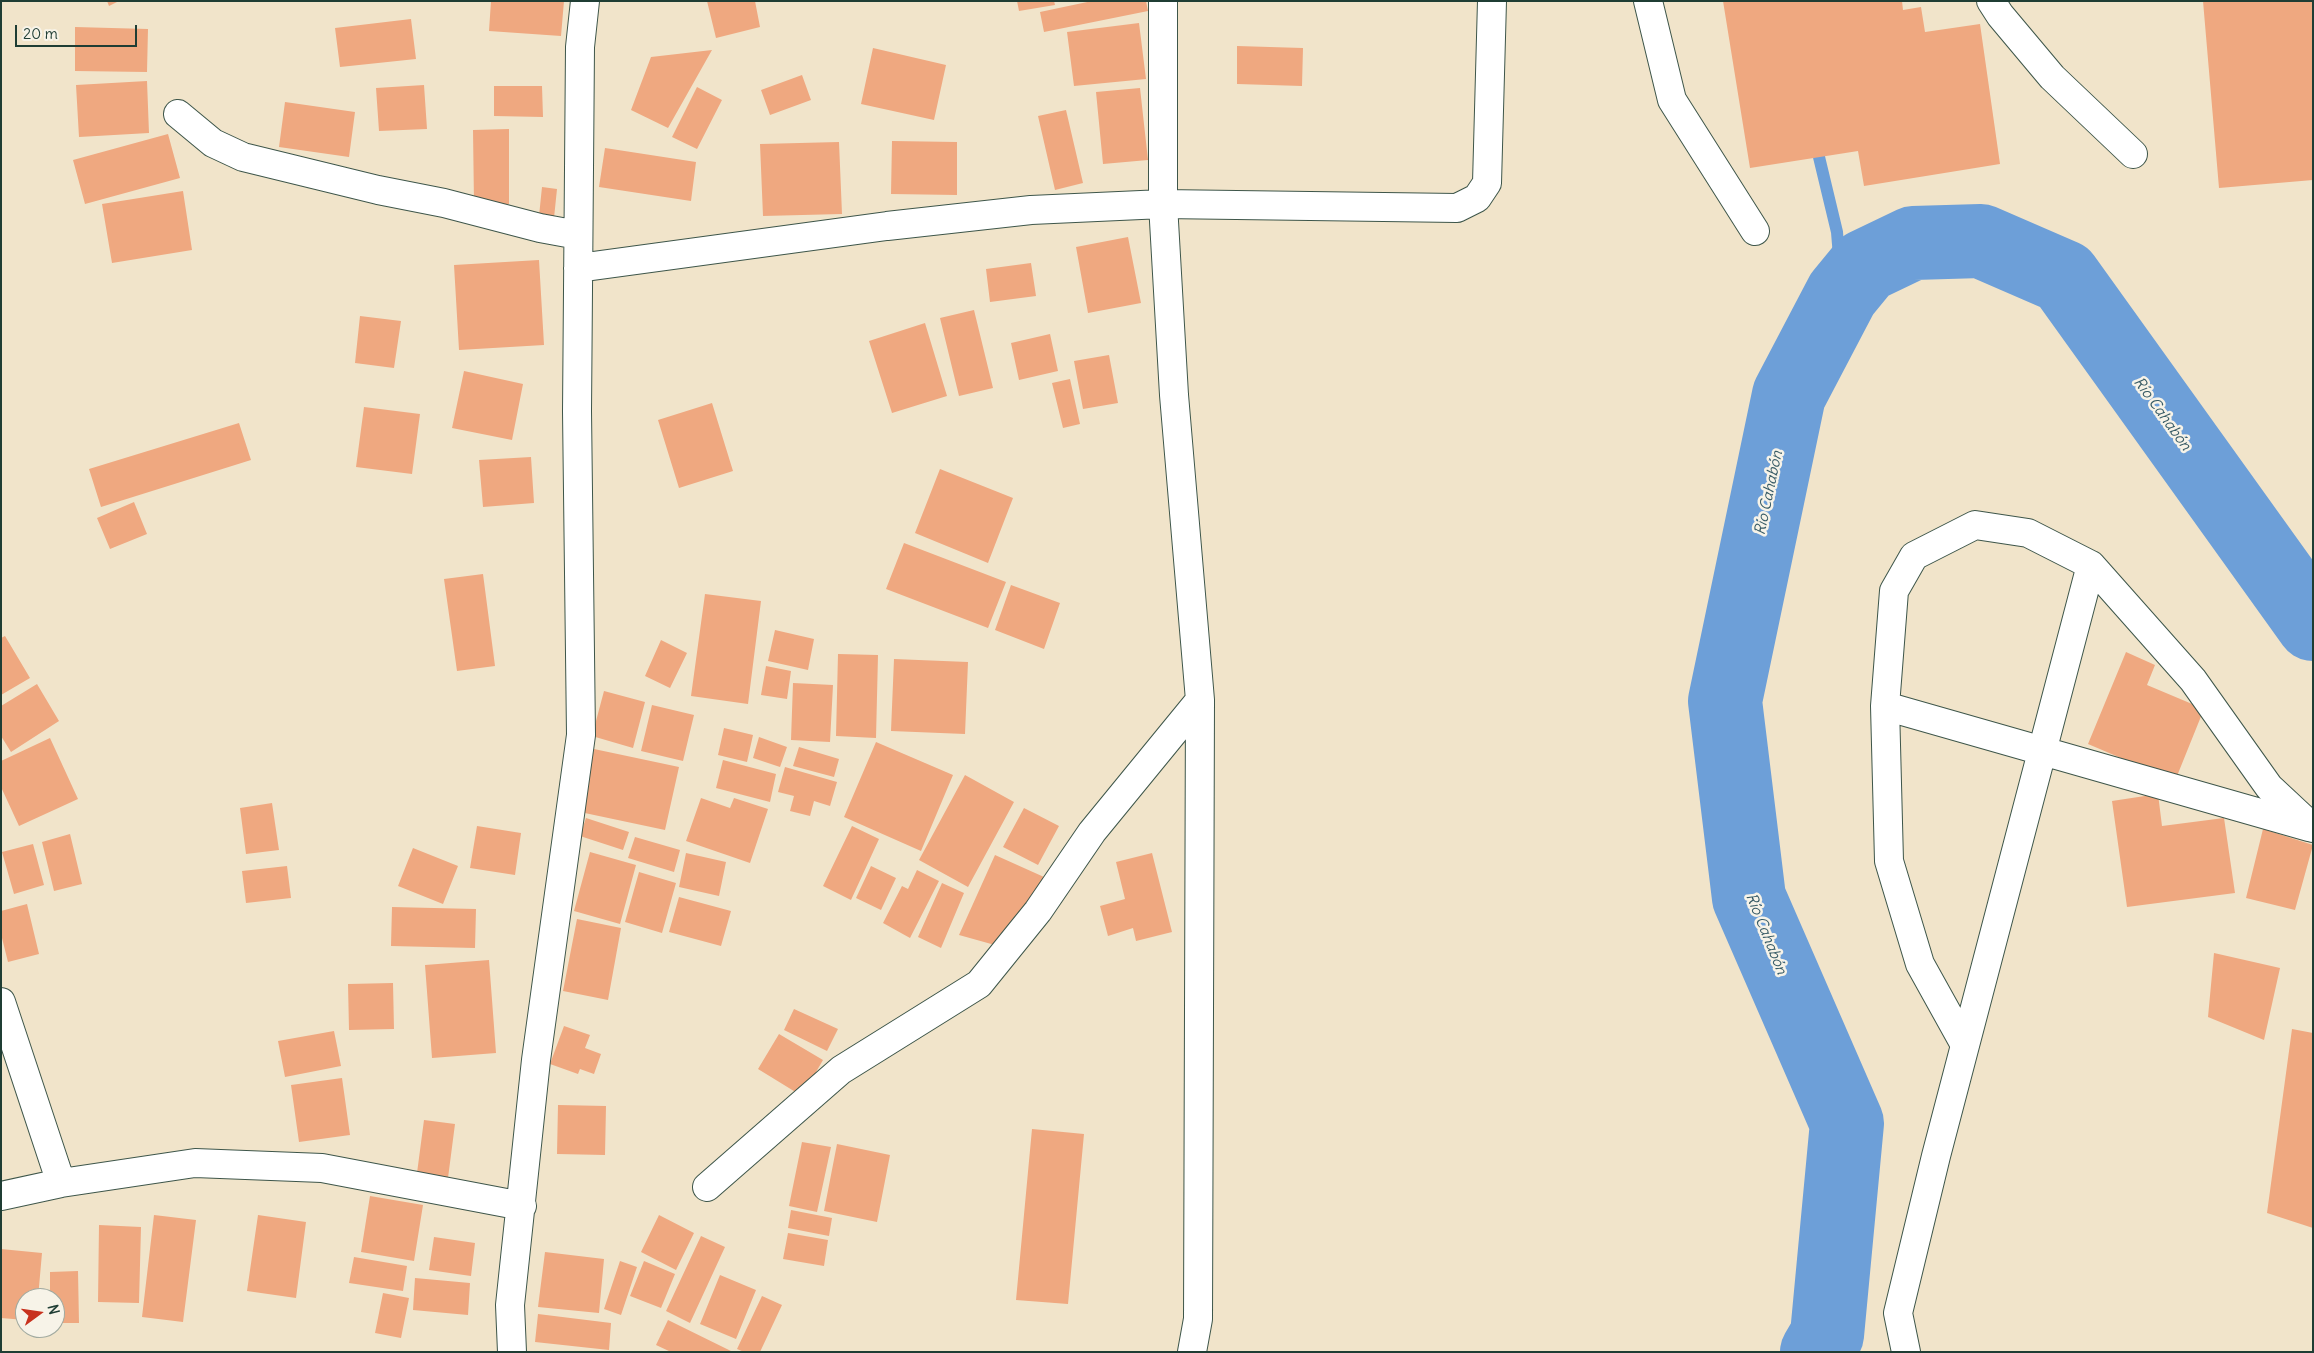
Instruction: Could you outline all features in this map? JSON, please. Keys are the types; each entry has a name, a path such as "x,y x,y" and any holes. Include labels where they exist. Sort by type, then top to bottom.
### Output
{"street":[{"path":"512,1352 510,1305 536,1060 581,735 577,411 580,47 584,1"},
{"path":"1163,1 1163,204 1174,395 1200,700 1198,1318 1192,1352"},
{"path":"578,268 887,226 1021,211 1163,204 1457,208 1477,198 1487,182 1492,1"},
{"path":"1648,1 1672,100 1756,231"},
{"path":"1991,1 2000,15 2052,77 2133,154"},
{"path":"178,114 213,143 243,157 540,228 578,235"},
{"path":"1964,1045 1920,964 1889,861 1885,706 1894,591 1914,556 1975,526 2028,533 2091,565 2194,680 2269,787 2313,828"},
{"path":"1906,1352 1898,1313 1964,1045 2091,565"},
{"path":"707,1187 841,1070 979,984 1038,911 1092,832 1200,700"},
{"path":"1885,706 2313,828"},
{"path":"1,1002 61,1183"},
{"path":"1,1196 61,1183 194,1163 322,1168 522,1206"}],"building":[{"path":"107,1 119,1 109,6"},
{"path":"491,1 564,1 561,36 489,31"},
{"path":"707,1 755,1 760,27 716,38"},
{"path":"1017,1 1054,1 1055,5 1019,11"},
{"path":"1092,1 1146,1 1148,11 1044,32 1040,12"},
{"path":"1723,1 1902,1 1903,10 1921,7 1925,32 1980,24 2000,164 1864,186 1858,151 1750,168"},
{"path":"2203,1 2313,1 2313,180 2219,188"},
{"path":"411,19 416,59 340,67 335,28"},
{"path":"1139,23 1146,79 1074,86 1067,32"},
{"path":"75,27 148,29 147,72 75,71"},
{"path":"1237,46 1303,48 1302,86 1237,84"},
{"path":"873,48 946,65 934,120 861,104"},
{"path":"712,50 668,128 631,110 651,57"},
{"path":"802,75 811,100 770,115 761,90"},
{"path":"147,81 149,133 79,137 76,85"},
{"path":"424,85 427,129 379,131 376,88"},
{"path":"494,86 542,86 543,117 494,116"},
{"path":"697,87 722,100 697,149 672,137"},
{"path":"1140,88 1148,160 1103,164 1096,92"},
{"path":"285,102 355,112 349,157 279,147"},
{"path":"1066,110 1083,183 1055,190 1038,116"},
{"path":"509,129 509,204 474,204 473,130"},
{"path":"168,134 180,178 85,204 73,160"},
{"path":"892,141 957,142 957,195 891,194"},
{"path":"839,142 842,214 763,216 760,144"},
{"path":"605,148 696,162 691,201 599,187"},
{"path":"542,187 557,189 554,218 539,216"},
{"path":"183,191 192,250 112,263 102,204"},
{"path":"1128,237 1141,303 1088,313 1076,247"},
{"path":"539,260 544,345 459,350 454,265"},
{"path":"1031,263 1036,296 990,302 986,269"},
{"path":"974,310 993,388 959,396 940,318"},
{"path":"360,316 401,321 394,368 355,363"},
{"path":"925,323 947,396 892,413 869,341"},
{"path":"1050,334 1058,371 1019,380 1011,343"},
{"path":"1109,355 1118,403 1083,409 1074,361"},
{"path":"464,371 523,384 512,440 452,428"},
{"path":"1070,379 1080,424 1063,428 1052,383"},
{"path":"712,403 733,471 679,488 658,420"},
{"path":"364,407 420,414 412,474 356,467"},
{"path":"239,423 251,460 101,507 89,469"},
{"path":"531,457 534,503 483,507 479,460"},
{"path":"940,469 1013,498 988,563 915,533"},
{"path":"134,502 147,534 110,549 97,518"},
{"path":"904,543 1006,582 988,628 886,589"},
{"path":"483,574 495,666 457,671 444,579"},
{"path":"1011,585 1060,603 1044,649 995,630"},
{"path":"705,594 761,601 748,704 691,696"},
{"path":"775,630 814,639 808,670 768,661"},
{"path":"5,636 30,678 1,695 1,638"},
{"path":"661,640 687,653 670,688 645,676"},
{"path":"2126,652 2155,665 2147,685 2204,709 2175,781 2088,744"},
{"path":"838,654 878,655 876,738 836,736"},
{"path":"894,659 968,662 965,734 891,731"},
{"path":"766,666 791,671 787,699 761,695"},
{"path":"793,683 833,685 830,742 791,740"},
{"path":"37,684 59,721 11,752 1,736 1,706"},
{"path":"604,691 645,702 633,748 592,736"},
{"path":"652,705 694,715 683,761 641,751"},
{"path":"724,728 753,735 747,762 718,755"},
{"path":"759,737 787,747 780,767 753,758"},
{"path":"50,738 78,799 19,826 1,787 1,761"},
{"path":"876,742 953,775 921,851 844,817"},
{"path":"799,747 839,759 834,777 793,766"},
{"path":"594,749 679,767 665,830 580,812"},
{"path":"723,760 776,774 770,802 716,788"},
{"path":"785,767 837,782 830,806 814,801 810,816 790,811 794,796 778,792"},
{"path":"965,775 1014,802 968,887 919,860"},
{"path":"2158,794 2162,826 2224,818 2235,893 2127,907 2112,801"},
{"path":"701,798 730,808 734,798 768,809 750,863 686,841"},
{"path":"272,803 279,850 246,854 240,808"},
{"path":"1024,808 1059,826 1038,865 1003,847"},
{"path":"586,818 629,832 623,850 580,836"},
{"path":"477,826 521,833 515,875 470,868"},
{"path":"852,826 879,839 851,900 823,886"},
{"path":"2263,829 2313,845 2295,910 2246,898"},
{"path":"70,834 82,884 54,891 42,842"},
{"path":"635,837 680,850 674,872 628,858"},
{"path":"33,844 44,885 14,894 2,852"},
{"path":"413,848 458,866 443,904 398,886"},
{"path":"590,852 636,865 620,924 574,911"},
{"path":"686,853 726,862 719,896 679,887"},
{"path":"1152,853 1172,932 1136,941 1133,928 1108,936 1100,906 1125,899 1116,862"},
{"path":"995,855 1044,877 1002,947 959,935"},
{"path":"287,866 291,898 246,903 242,871"},
{"path":"871,866 896,878 881,910 856,898"},
{"path":"917,870 939,881 910,938 883,923 902,886 908,889"},
{"path":"639,872 676,883 662,933 625,922"},
{"path":"942,883 964,893 941,948 918,937"},
{"path":"679,897 731,911 721,946 669,932"},
{"path":"27,904 39,954 8,962 1,934 1,911"},
{"path":"392,907 476,909 475,948 391,946"},
{"path":"577,919 621,928 608,1000 563,991"},
{"path":"2214,953 2280,968 2264,1040 2208,1017"},
{"path":"489,960 496,1053 432,1058 425,965"},
{"path":"393,983 394,1029 349,1030 348,984"},
{"path":"794,1009 838,1029 827,1051 784,1030"},
{"path":"564,1026 590,1035 585,1048 601,1054 594,1074 580,1069 578,1074 550,1064"},
{"path":"2292,1029 2313,1033 2313,1228 2267,1213"},
{"path":"334,1031 341,1066 285,1077 278,1041"},
{"path":"779,1034 823,1060 802,1096 758,1069"},
{"path":"342,1078 350,1135 299,1142 291,1085"},
{"path":"558,1105 606,1106 605,1155 557,1154"},
{"path":"424,1120 455,1124 448,1178 417,1173"},
{"path":"1032,1129 1084,1134 1068,1304 1016,1300"},
{"path":"802,1142 831,1147 817,1212 789,1206"},
{"path":"837,1144 890,1155 877,1222 824,1211"},
{"path":"370,1196 423,1205 414,1261 361,1252"},
{"path":"791,1210 832,1218 829,1236 788,1228"},
{"path":"154,1215 196,1220 183,1322 142,1317"},
{"path":"258,1215 306,1222 296,1298 247,1291"},
{"path":"659,1215 694,1233 676,1270 641,1252"},
{"path":"99,1225 141,1227 139,1303 98,1302"},
{"path":"788,1233 828,1240 824,1266 783,1259"},
{"path":"701,1236 725,1247 690,1323 666,1311"},
{"path":"434,1237 475,1243 471,1276 429,1270"},
{"path":"1,1249 42,1253 39,1288 15,1288 15,1319 1,1318"},
{"path":"545,1252 604,1259 599,1313 538,1307"},
{"path":"354,1257 407,1266 403,1291 349,1283"},
{"path":"620,1261 637,1267 621,1315 604,1309"},
{"path":"644,1261 675,1274 661,1308 630,1296"},
{"path":"78,1271 79,1323 65,1323 65,1288 50,1288 50,1272"},
{"path":"720,1275 756,1290 736,1339 700,1324"},
{"path":"415,1278 470,1283 468,1315 413,1310"},
{"path":"383,1293 409,1298 401,1338 375,1333"},
{"path":"762,1296 782,1305 760,1352 744,1352 737,1349"},
{"path":"538,1314 611,1323 609,1350 535,1342"},
{"path":"668,1320 733,1352 671,1352 656,1345"}],"waterway":[{"path":"1819,157 1837,232 1842,294"},
{"name":"Río Cahabón","path":"1817,1352 1827,1335 1847,1123 1749,898 1725,701 1789,395 1842,294 1865,266 1913,243 1981,241 2064,277 2313,624"}]}
